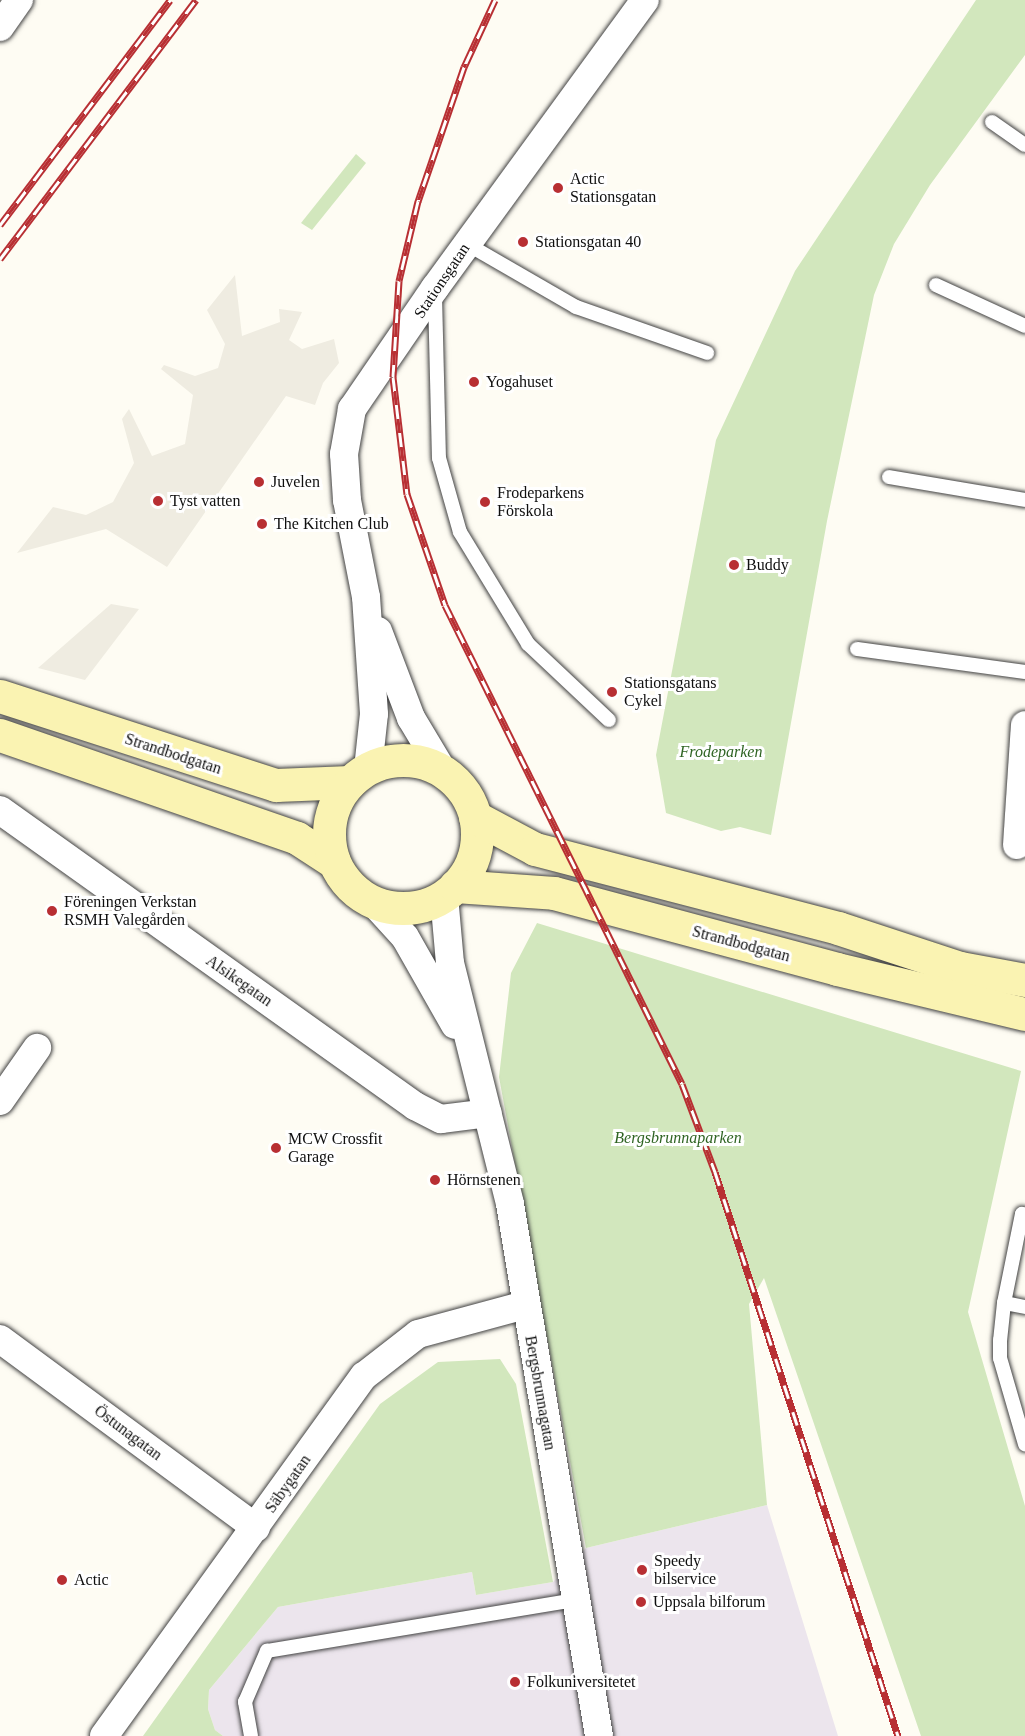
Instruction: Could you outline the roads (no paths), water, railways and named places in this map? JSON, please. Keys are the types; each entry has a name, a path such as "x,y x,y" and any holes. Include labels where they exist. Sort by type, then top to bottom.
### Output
{"main road":[{"name":"Strandbodgatan","path":"0,696 276,785 359,775"},
{"path":"0,735 297,838 334,862 353,888 373,902 387,907 416,907 450,891 474,854 475,817 464,792 444,773 407,760 359,775 332,813 329,842 334,862"},
{"path":"475,817 506,837 535,849 838,928 960,968 1025,980"},
{"name":"Strandbodgatan","path":"450,891 554,894 826,966 1025,1014"}],"street":[{"path":"0,27 19,0"},
{"name":"Stationsgatan","path":"359,775 374,714 366,597 347,500 344,454 352,410 435,288 645,0"},
{"name":"Stationsgatan","path":"366,597 411,718 444,773"},
{"path":"1017,845 1025,725"},
{"name":"Alsikegatan","path":"0,810 415,1106 441,1119 488,1113"},
{"name":"Bergsbrunnagatan","path":"450,891 450,963 510,1204 598,1736"},
{"name":"Bergsbrunnagatan","path":"373,902 405,937 471,1053"},
{"path":"0,1101 38,1048"},
{"name":"Säbygatan","path":"105,1736 364,1376 418,1334 445,1324 525,1305"},
{"name":"Östunagatan","path":"0,1339 256,1528"}],"lane":[{"path":"992,122 1025,145"},
{"path":"467,244 576,307 707,352"},
{"path":"936,285 1025,326"},
{"path":"435,288 439,458 460,532 528,644 609,720"},
{"path":"889,477 1025,500"},
{"path":"857,649 1025,672"},
{"path":"1025,1215 1004,1303 1000,1358 1025,1444"},
{"path":"1004,1303 1025,1307"},
{"path":"251,1736 245,1702 267,1651 575,1600"}],"railway":[{"path":"0,225 170,0"},
{"path":"0,259 196,0"},
{"path":"495,0 464,67 418,201 399,281 393,377 407,494 445,605 682,1084 715,1172 898,1736"}],"place":[{"name":"Actic Stationsgatan","path":"558,188"},
{"name":"Stationsgatan 40","path":"523,242"},
{"name":"Yogahuset","path":"474,382"},
{"name":"Juvelen","path":"259,482"},
{"name":"Tyst vatten","path":"158,501"},
{"name":"Frodeparkens Förskola","path":"485,502"},
{"name":"The Kitchen Club","path":"262,524"},
{"name":"Buddy","path":"734,565"},
{"name":"Stationsgatans Cykel","path":"612,692"},
{"name":"Föreningen Verkstan RSMH Valegården","path":"52,911"},
{"name":"MCW Crossfit Garage","path":"276,1148"},
{"name":"Hörnstenen","path":"435,1180"},
{"name":"Speedy bilservice","path":"642,1570"},
{"name":"Actic","path":"62,1580"},
{"name":"Uppsala bilforum","path":"641,1602"},
{"name":"Folkuniversitetet","path":"515,1682"}],"park label":[{"name":"Frodeparken","path":"721,752"},
{"name":"Bergsbrunnaparken","path":"678,1138"}]}
